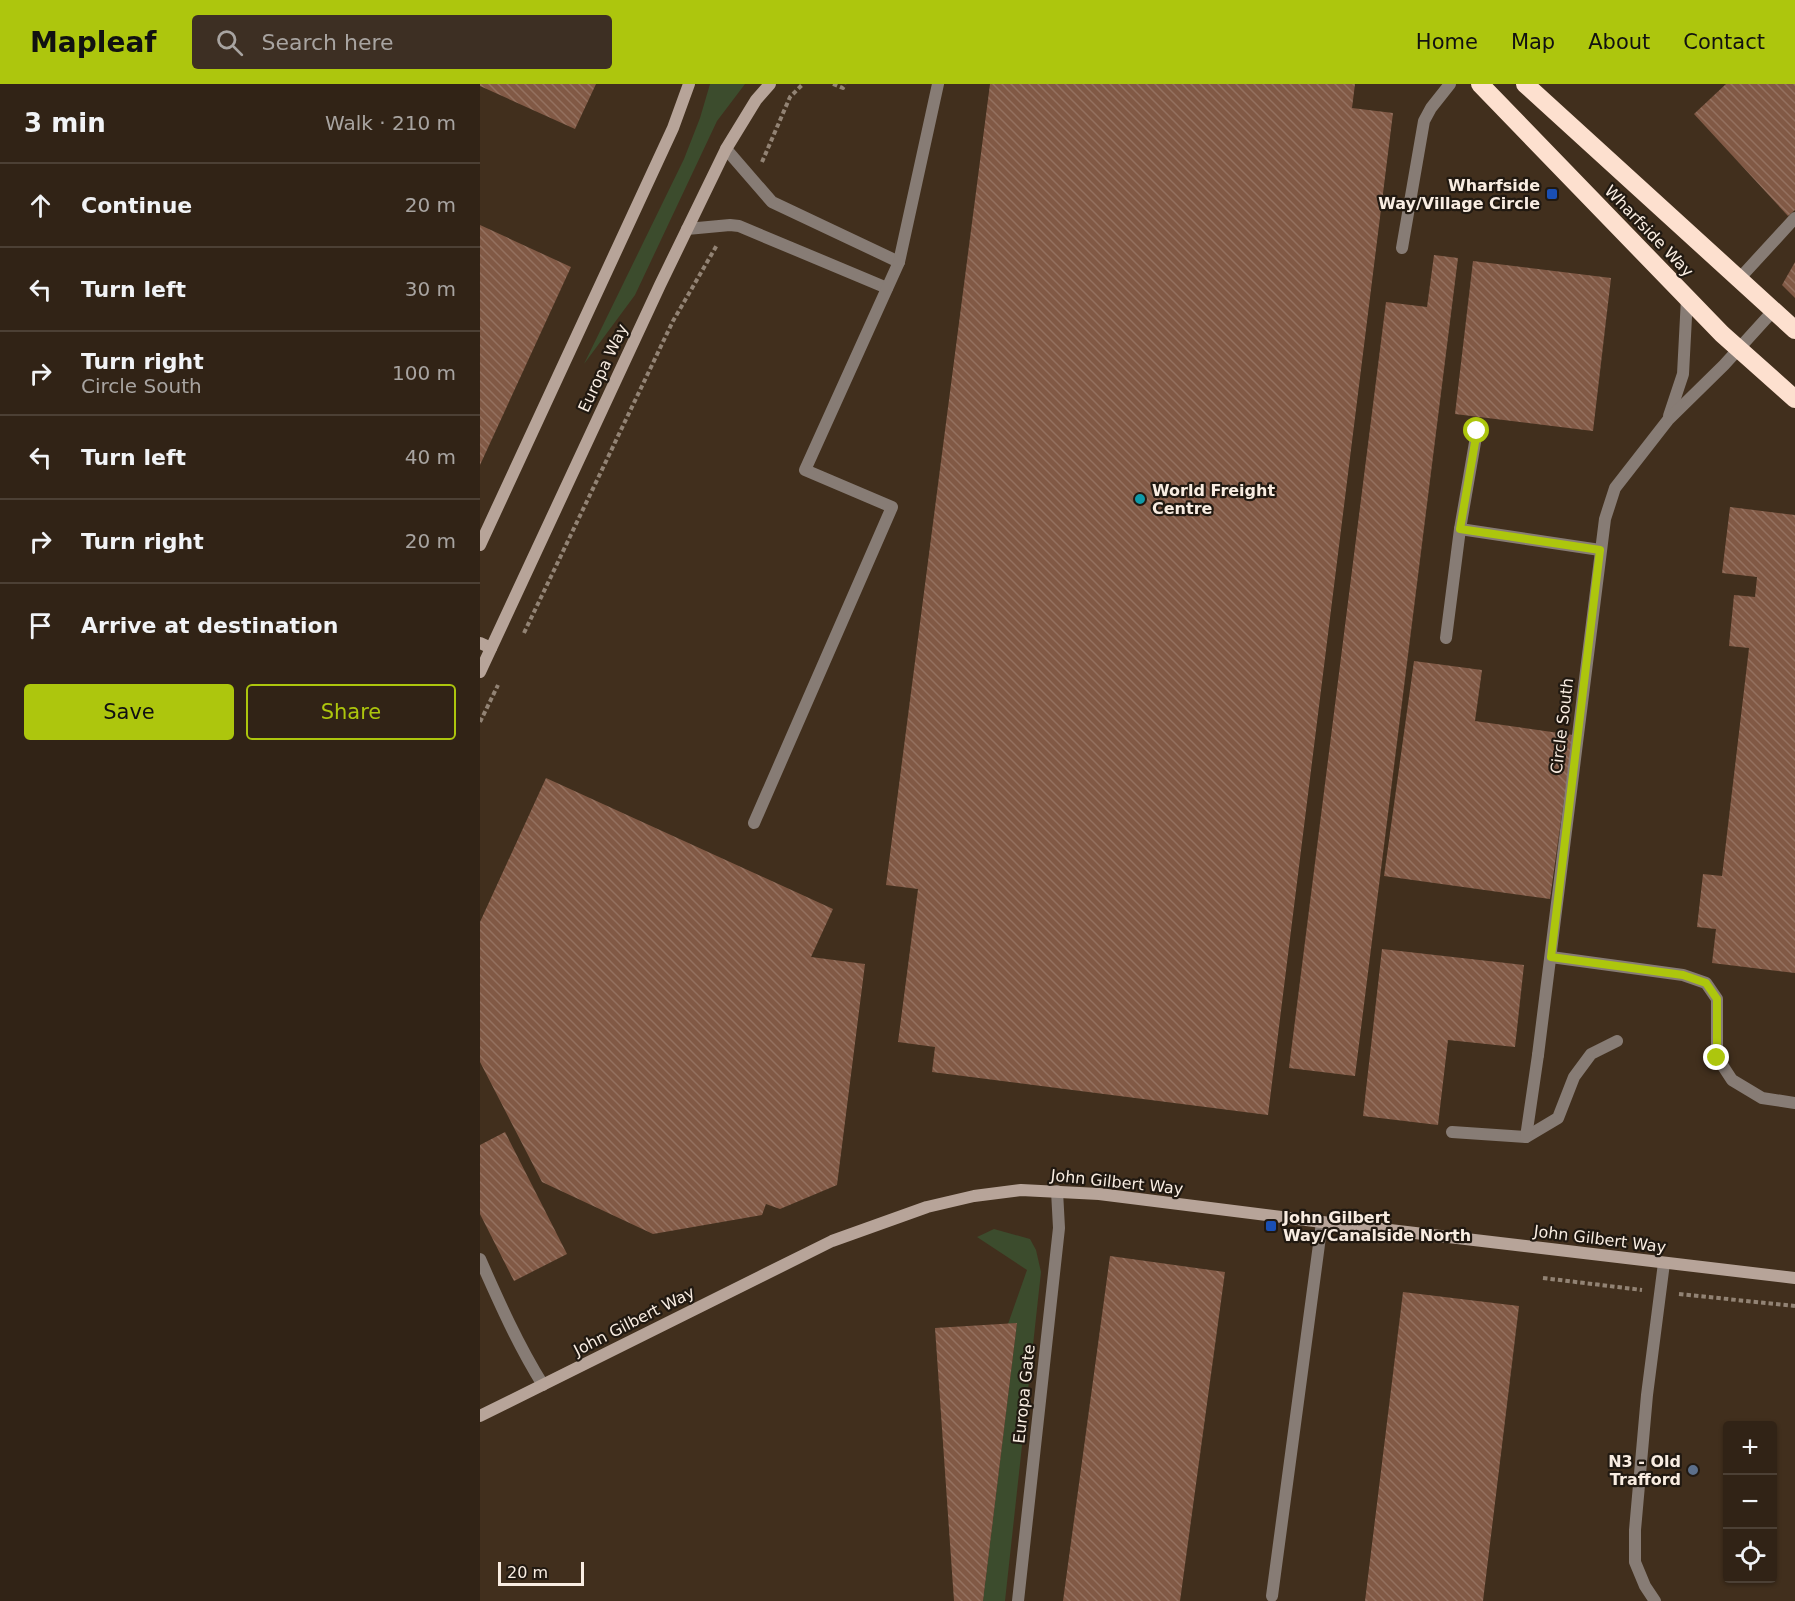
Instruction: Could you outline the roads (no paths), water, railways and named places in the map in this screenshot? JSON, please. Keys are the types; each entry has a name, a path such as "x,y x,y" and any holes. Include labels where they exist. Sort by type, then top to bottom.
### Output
{"highway":[{"name":"Wharfside Way","path":"1480,84 1687,298 1795,399"},
{"name":"Wharfside Way","path":"1525,84 1795,330"}],"street":[{"path":"480,545 673,128 689,84"},
{"name":"Europa Way","path":"480,672 486,645 726,149 756,100 770,84"},
{"path":"754,823 892,507 806,470 899,262 938,84"},
{"path":"1402,248 1424,121 1450,84"},
{"path":"726,149 772,202 899,262"},
{"path":"1739,279 1795,218"},
{"path":"687,229 739,226 887,288"},
{"name":"Circle South","path":"1668,420 1683,374 1687,298"},
{"name":"Circle South","path":"1526,1137 1551,957 1605,519 1615,488 1668,420 1739,349 1773,310"},
{"path":"1446,638 1460,529 1477,431"},
{"path":"1460,529 1600,550"},
{"path":"1551,957 1683,975 1706,983 1717,999 1717,1058 1732,1080 1762,1098 1795,1103"},
{"path":"1452,1132 1526,1137 1558,1118 1574,1077 1591,1054 1617,1041"},
{"name":"John Gilbert Way","path":"480,1416 832,1241 927,1207 974,1196 1021,1191 1099,1194 1795,1278"},
{"name":"Europa Gate","path":"1018,1601 1059,1228 1057,1191"},
{"path":"1272,1596 1322,1222"},
{"path":"480,1259 502,1308 543,1385"},
{"path":"1655,1601 1645,1586 1635,1562 1635,1530 1647,1395 1664,1263"}],"place":[{"name":"Wharfside Way/Village Circle","path":"1552,194"},
{"name":"World Freight Centre","path":"1140,499"},
{"name":"John Gilbert Way/Canalside North","path":"1271,1226"},
{"name":"N3 - Old Trafford","path":"1693,1470"}]}
